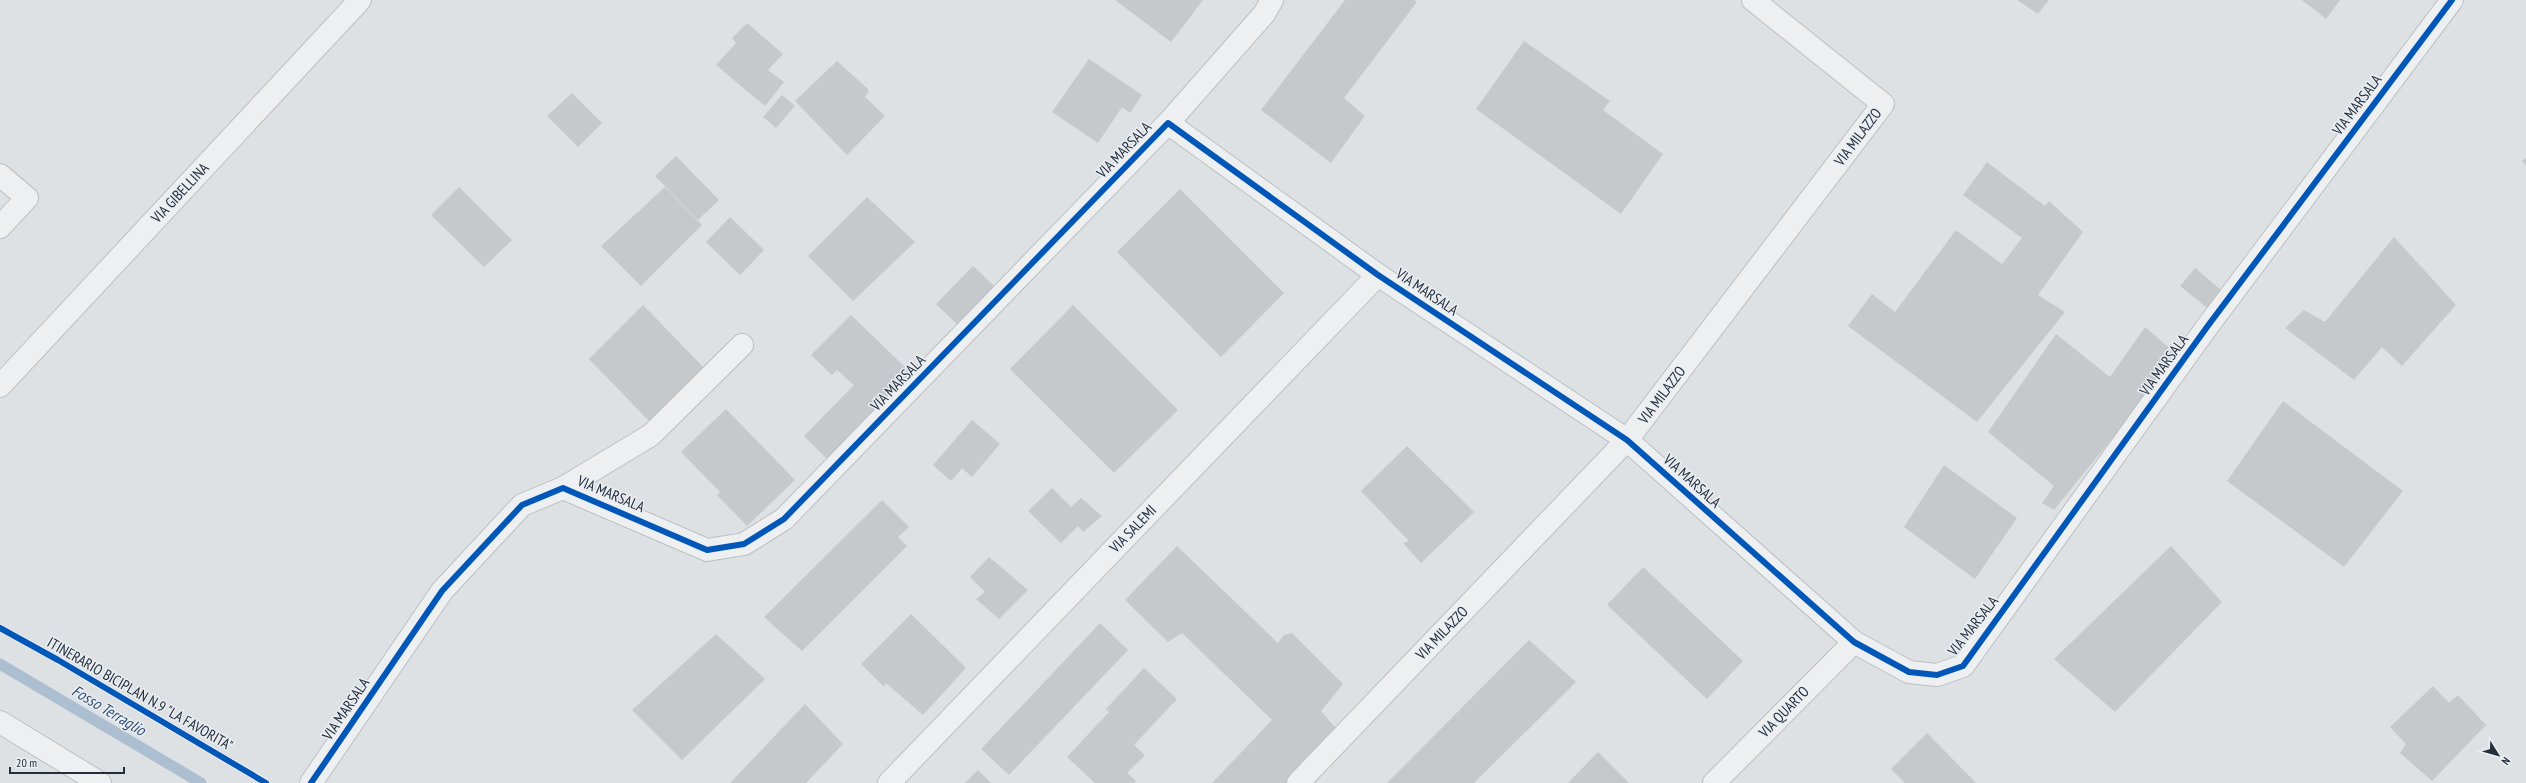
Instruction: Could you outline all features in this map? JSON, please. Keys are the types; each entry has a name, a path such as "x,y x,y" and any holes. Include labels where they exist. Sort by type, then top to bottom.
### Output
{"street":[{"name":"VIA GIBELLINA","path":"0,386 360,0"},
{"name":"VIA MARSALA","path":"564,488 707,550 744,544 784,519 1168,123 1264,14 1272,0"},
{"name":"VIA MILAZZO","path":"1298,783 1627,440 1883,104 1753,0"},
{"name":"VIA MARSALA","path":"1168,123 1378,275 1627,440 1854,642 1909,672 1937,675 1962,666 2207,327 2452,0"},
{"path":"0,175 27,198 0,227"},
{"name":"VIA SALEMI","path":"889,783 1378,275"},
{"name":"VIA MARSALA","path":"311,783 442,591 522,505 564,488 651,435 742,345"},
{"name":"VIA QUARTO","path":"1714,783 1854,642"},
{"path":"0,722 100,783"}],"building":[{"path":"1115,0 1203,0 1171,42"},
{"path":"1345,0 1414,0 1417,2 1344,98 1365,116 1331,163 1261,110"},
{"path":"2017,0 2049,0 2038,14"},
{"path":"2302,0 2340,0 2326,19"},
{"path":"747,23 783,54 768,70 784,82 765,106 716,65 736,43 732,38"},
{"path":"1524,41 1610,101 1603,110 1663,154 1621,214 1476,109"},
{"path":"1089,59 1142,95 1130,113 1122,107 1098,143 1052,112"},
{"path":"837,61 869,90 865,97 885,116 847,155 795,101"},
{"path":"572,93 602,123 578,147 547,116"},
{"path":"782,95 795,106 776,128 763,117"},
{"path":"676,156 719,200 698,220 655,176"},
{"path":"2526,158 2526,166 2522,161"},
{"path":"1987,162 2045,206 2049,201 2083,232 2038,295 2065,312 1977,422 1848,326 1872,294 1895,312 1956,230 2002,264 2022,238 1963,195"},
{"path":"459,187 512,240 484,267 431,215"},
{"path":"665,187 702,225 641,286 601,246"},
{"path":"1180,189 1284,293 1221,357 1117,252"},
{"path":"867,197 915,242 853,301 808,256"},
{"path":"730,217 764,250 740,275 706,242"},
{"path":"2394,237 2456,305 2402,366 2382,347 2354,380 2285,328 2304,310 2325,322"},
{"path":"973,266 995,287 958,325 936,304"},
{"path":"2195,268 2221,290 2207,308 2180,286"},
{"path":"643,305 705,369 651,423 589,359"},
{"path":"1073,305 1178,410 1114,473 1010,369"},
{"path":"851,315 910,372 827,459 804,436 854,385 837,370 832,375 811,355"},
{"path":"2145,327 2179,356 2054,510 2042,503 2054,486 1988,432 2056,334 2110,377"},
{"path":"2283,401 2403,491 2344,567 2227,481"},
{"path":"726,409 795,480 747,526 717,495 720,492 681,452"},
{"path":"972,420 1000,444 972,477 962,468 951,481 933,465"},
{"path":"1407,446 1474,512 1421,563 1403,543 1409,541 1361,491"},
{"path":"1944,465 2017,518 1975,579 1904,527"},
{"path":"1052,488 1071,507 1081,498 1102,516 1083,532 1078,526 1061,543 1028,511"},
{"path":"882,500 909,527 898,537 907,546 802,651 764,617"},
{"path":"1177,546 1278,643 1284,635 1292,633 1343,684 1321,711 1340,733 1292,783 1212,783 1272,720 1182,633 1168,642 1125,600"},
{"path":"2171,546 2222,602 2115,712 2054,659"},
{"path":"989,557 1028,590 999,619 976,599 985,592 970,577"},
{"path":"1643,567 1743,661 1707,699 1607,605"},
{"path":"911,614 966,668 923,715 886,683 884,687 861,664"},
{"path":"1100,623 1128,650 1009,775 981,749"},
{"path":"716,634 765,679 682,760 632,710"},
{"path":"1529,640 1576,682 1474,783 1387,783"},
{"path":"1144,668 1177,699 1134,745 1145,755 1127,773 1136,781 1134,783 1095,783 1067,757 1109,712 1106,709"},
{"path":"2433,686 2449,703 2458,695 2486,725 2432,781 2400,753 2406,744 2390,727"},
{"path":"805,704 843,744 806,783 730,783"},
{"path":"1927,733 1976,783 1905,783 1891,769"},
{"path":"1598,752 1629,783 1568,783"},
{"path":"978,770 991,783 965,783"}],"waterway":[{"name":"Fosso Terraglio","path":"0,664 201,783"}],"cycle path":[{"path":"311,783 442,591 522,505 563,488 707,550 744,544 784,519 1168,123 1378,275 1627,440 1854,642 1909,672 1937,675 1963,666 2207,327 2452,0"},
{"name":"ITINERARIO BICIPLAN N.9 \"LA FAVORITA\"","path":"0,628 58,660 266,783"}]}
